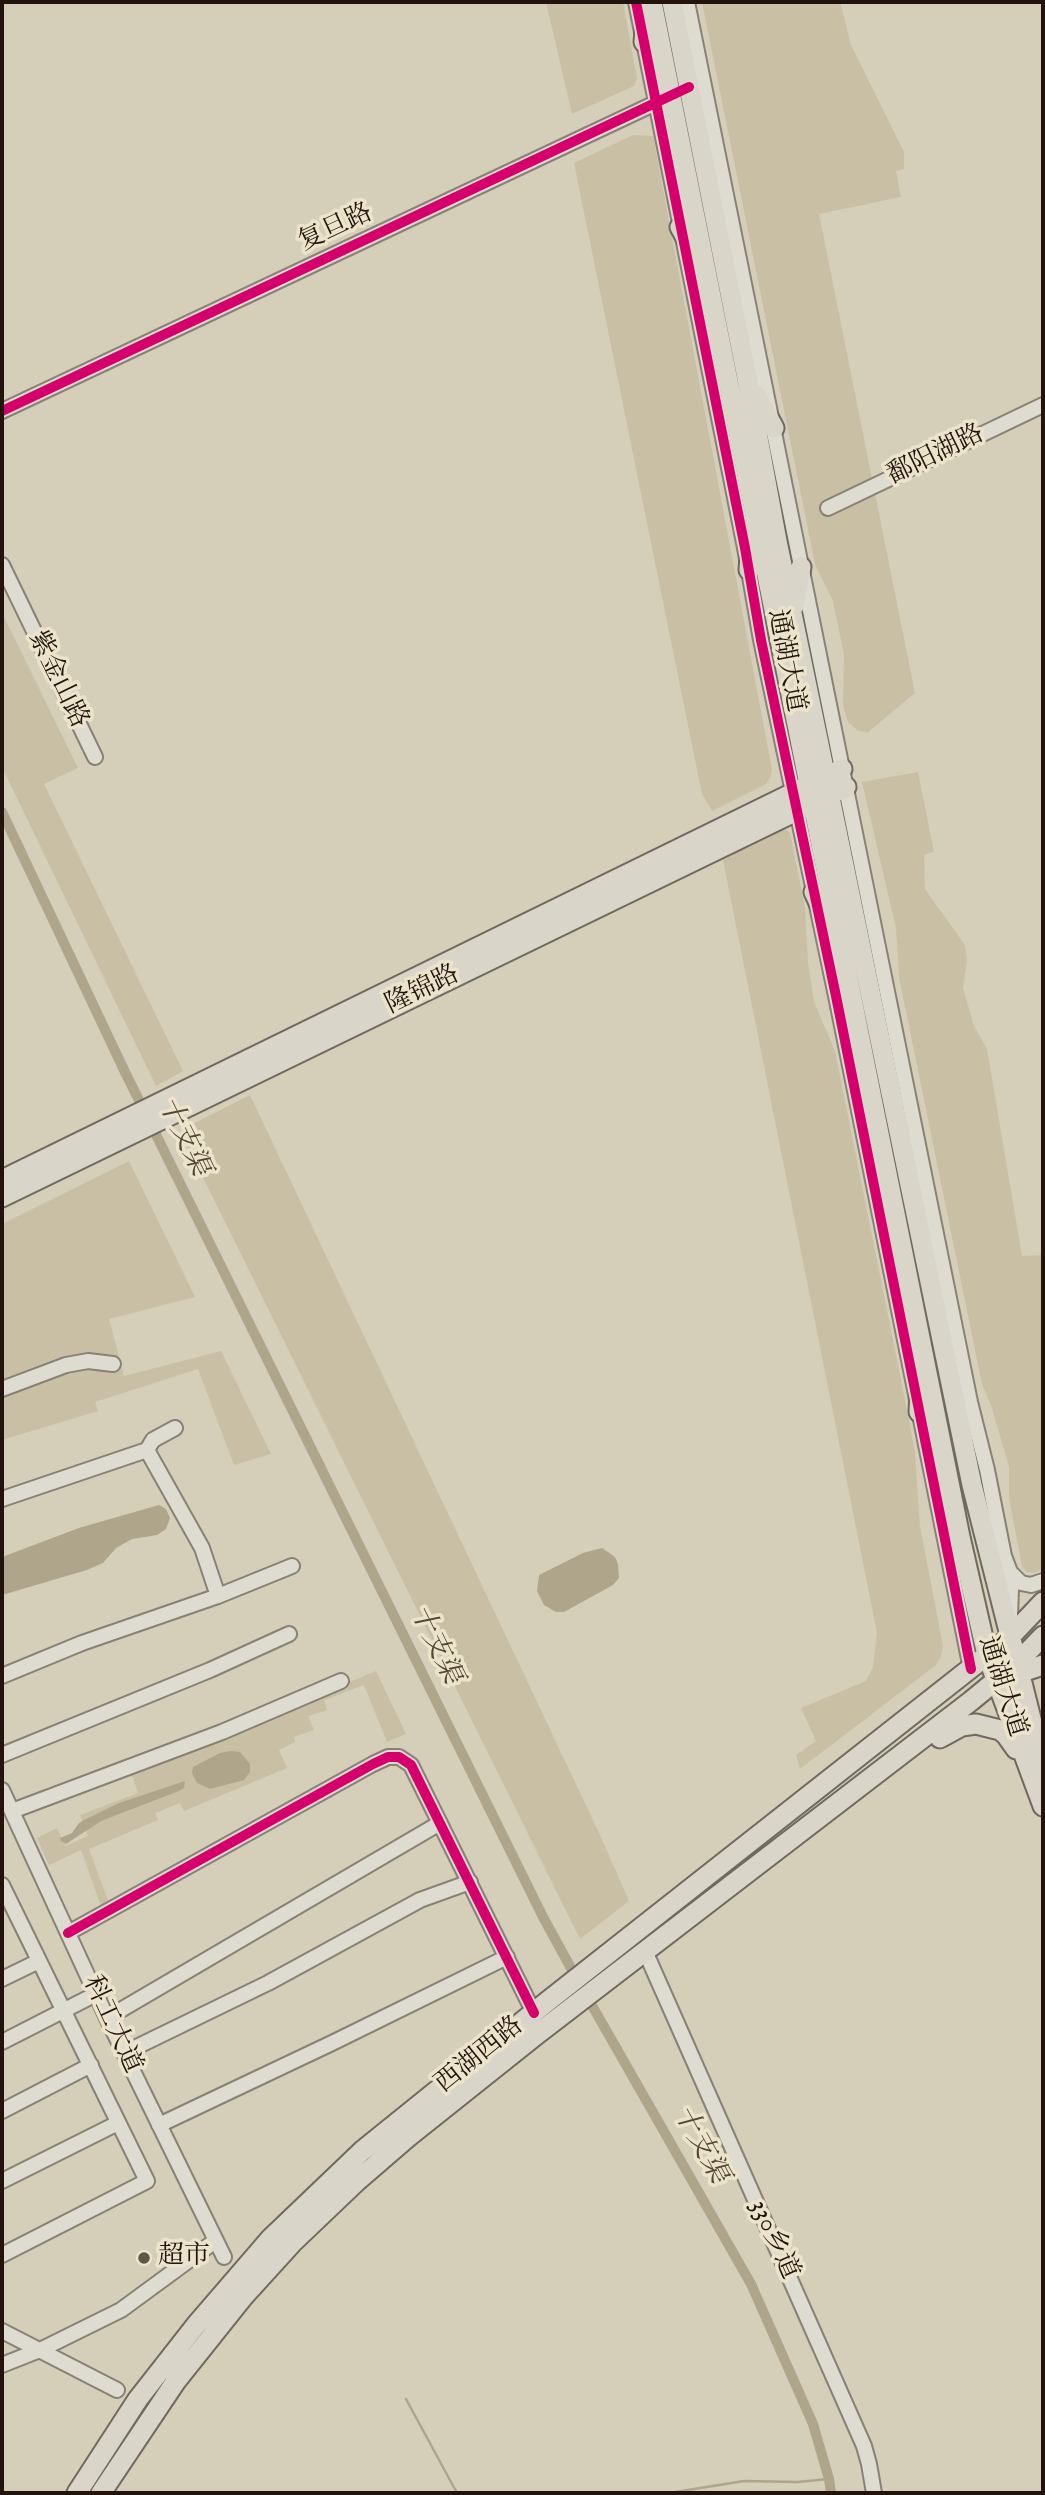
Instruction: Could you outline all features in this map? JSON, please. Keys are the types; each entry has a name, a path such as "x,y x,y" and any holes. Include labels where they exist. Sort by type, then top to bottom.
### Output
{"main road":[{"path":"644,42 649,2"},
{"name":"通湖大道","path":"649,2 663,99 708,279 753,504 820,789 940,1326 972,1485 1017,1668 1043,1806"},
{"name":"通湖大道","path":"672,2 792,614 843,953 960,1537 987,1655 1036,1768"},
{"path":"677,24 678,2"},
{"path":"680,228 708,279"},
{"path":"747,378 774,428"},
{"path":"749,570 753,504"},
{"path":"792,614 802,567"},
{"name":"隆锦路","path":"2,1197 96,1143 820,789"},
{"path":"814,892 843,953"},
{"name":"隆锦路","path":"2,1180 96,1143"},
{"path":"940,1326 946,1283"},
{"path":"919,1412 923,1346"},
{"name":"西湖西路","path":"77,2493 138,2399 196,2325 271,2238 362,2151 608,1967 1009,1638 1043,1602"},
{"path":"1009,1638 1040,1642"},
{"name":"西湖西路","path":"608,1967 645,1951 821,1819 996,1680 1017,1668 1040,1642"},
{"path":"1017,1668 1043,1665"},
{"path":"821,1819 855,1801 948,1732 962,1726 976,1724 1000,1730 1036,1768"},
{"name":"西湖西路","path":"101,2493 176,2381 243,2297 293,2242 547,2011"}],"street":[{"path":"636,2 644,42 663,99 680,228 761,640 820,789 946,1283 1011,1589 1009,1638"},
{"path":"687,2 802,567 820,789 814,892 971,1668"},
{"name":"复旦路","path":"2,411 689,87"},
{"name":"鄱阳湖路","path":"1043,405 830,511 1043,413"},
{"name":"紫金山路","path":"2,565 95,757"},
{"path":"2,1389 66,1365 88,1361 113,1364"},
{"path":"2,1499 147,1450 153,1440 175,1428"},
{"path":"147,1450 202,1548 218,1596"},
{"path":"1006,1562 1010,1572 1021,1583 1031,1585 1043,1581"},
{"path":"2,1676 82,1643 218,1596 292,1566"},
{"path":"2,1755 210,1670 289,1634"},
{"path":"12,1811 222,1732 341,1681"},
{"path":"68,1933 360,1770 388,1757 399,1757 411,1765 507,1957 547,2011"},
{"name":"科工大道","path":"2,1790 107,2018 224,2257"},
{"path":"107,2018 440,1822"},
{"path":"124,2053 268,1983 420,1900 470,1882"},
{"path":"2,1885 7,1910 39,1961 147,2181 2,2255"},
{"name":"330乡道","path":"645,1951 864,2446 874,2493"},
{"path":"159,2125 507,1957"},
{"path":"2,1979 39,1961"},
{"path":"2,2042 96,1994"},
{"path":"2,2111 90,2065"},
{"path":"2,2181 118,2123"},
{"path":"2,2365 40,2350 121,2310 211,2244"},
{"path":"2,2331 117,2389"}],"shaded area":[{"path":"546,2 623,2 637,79 634,86 572,114"},
{"path":"702,2 840,2 851,45 904,152 904,169 896,171 901,197 819,214 915,693 867,733 857,730 848,722 843,706 844,655 833,601 815,564"},
{"path":"633,135 653,136 772,770 766,784 712,811 702,794 574,163"},
{"path":"2,613 78,768 44,784 183,1071 156,1086 2,767"},
{"path":"918,772 934,852 924,855 925,889 965,945 967,961 963,988 974,1026 987,1049 1022,1256 1043,1255 1043,1569 1034,1573 1026,1572 1022,1566 1009,1498 1009,1467 982,1384 899,977 896,928 862,782"},
{"path":"783,828 790,833 805,908 808,962 814,1002 835,1051 908,1415 915,1453 920,1526 943,1646 936,1665 800,1769 796,1755 816,1741 801,1708 866,1681 873,1667 877,1633 722,855"},
{"path":"250,1095 629,1901 580,1939 183,1137 191,1125"},
{"path":"129,1161 195,1297 109,1319 124,1376 221,1351 271,1454 234,1465 198,1369 95,1402 98,1411 2,1440 2,1224"},
{"path":"159,1505 166,1509 170,1518 166,1529 157,1535 132,1539 116,1548 103,1563 87,1570 2,1595 2,1557 79,1528"},
{"path":"602,1548 615,1557 618,1564 619,1578 613,1585 564,1612 556,1612 544,1605 537,1591 539,1575 583,1553"},
{"path":"376,1671 406,1734 387,1742 364,1685 324,1700 327,1710 308,1716 314,1730 294,1737 295,1742 279,1750 287,1768 184,1811 180,1803 155,1813 158,1820 89,1849 110,1906 102,1909 81,1850 49,1865 37,1838 57,1828 65,1846 88,1836 80,1815 138,1793 131,1772"},
{"path":"240,1752 250,1764 250,1772 244,1780 210,1789 197,1783 192,1773 193,1767 220,1753"},
{"path":"185,1781 184,1788 179,1791 101,1821 66,1844 61,1841 60,1838 72,1833 79,1823 119,1803"}],"waterway":[{"name":"十支渠","path":"2,812 124,1070 543,1917 578,1981"},
{"name":"十支渠","path":"586,1995 751,2284 813,2424 831,2493"},
{"path":"406,2399 457,2493"},
{"path":"669,2493 744,2481 797,2482 829,2479"}],"cycle path":[{"path":"636,2 761,640 836,996 971,1669"},
{"path":"2,411 689,87"},
{"path":"68,1933 373,1764 388,1757 399,1757 411,1765 534,2013"}],"place":[{"name":"超市","path":"144,2258"}]}
